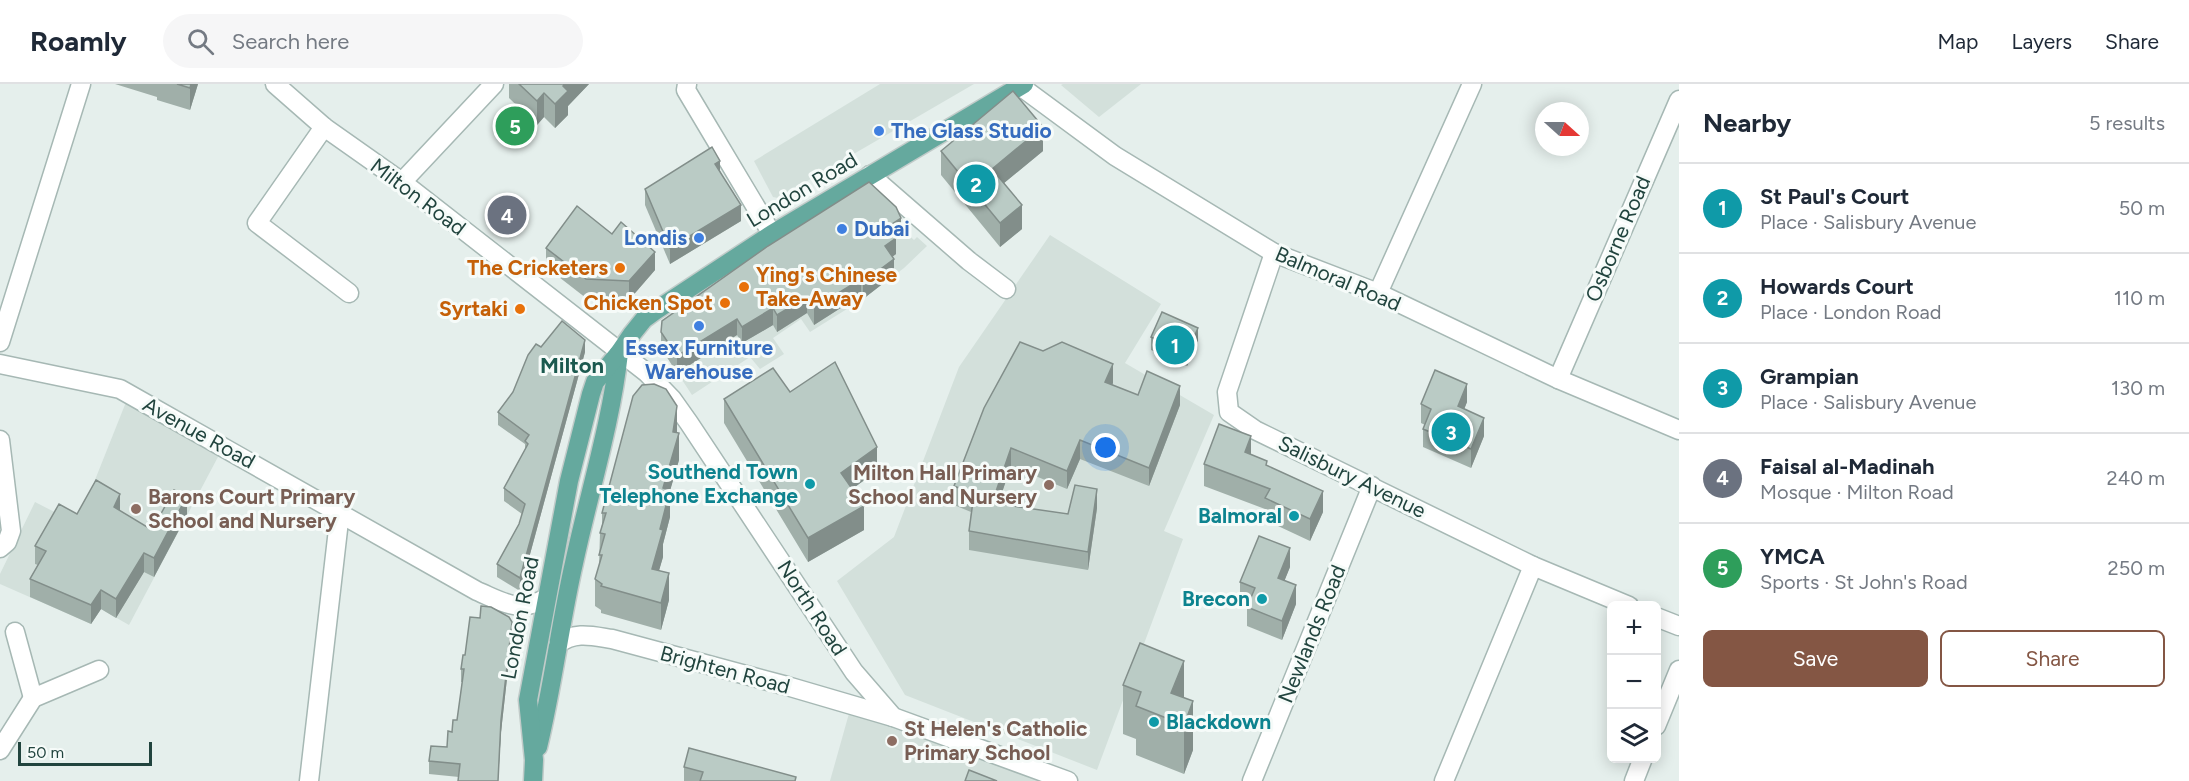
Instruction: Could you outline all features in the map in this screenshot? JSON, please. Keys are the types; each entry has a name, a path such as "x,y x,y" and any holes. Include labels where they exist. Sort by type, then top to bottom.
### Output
{"main road":[{"name":"London Road","path":"533,781 534,760 528,700 569,481 595,382 644,319 772,234 1022,85"},
{"name":"London Road","path":"534,760 549,701 578,547 615,390 619,353"}],"street":[{"path":"0,342 81,84"},
{"name":"Milton Road","path":"275,84 324,127 402,182 619,353"},
{"path":"402,182 494,84"},
{"path":"687,84 686,90 772,234"},
{"path":"1378,293 1472,84"},
{"name":"Balmoral Road","path":"1022,85 1115,156 1274,254 1378,293 1558,379 1679,430"},
{"name":"Osborne Road","path":"1558,379 1679,100"},
{"path":"324,127 257,223 349,293"},
{"path":"870,175 969,261 1005,289"},
{"name":"Salisbury Avenue","path":"1274,254 1227,392 1229,412 1255,430 1533,566 1617,601"},
{"name":"North Road","path":"619,353 648,373 672,399 854,672 893,717 1068,781"},
{"name":"Avenue Road","path":"0,364 120,389 477,591 514,607 537,604 546,598"},
{"path":"0,440 11,531 7,542 0,548"},
{"name":"Newlands Road","path":"1252,781 1372,486"},
{"path":"309,781 340,512"},
{"path":"1444,781 1533,566"},
{"path":"1661,618 1679,626"},
{"path":"15,632 33,698"},
{"name":"Brighten Road","path":"558,644 575,635 612,639 893,717"},
{"path":"0,750 33,698 99,670"},
{"path":"1661,714 1679,670"},
{"path":"1634,781 1641,763"}],"shaded area":[{"path":"880,84 974,84 778,198 773,197 754,161"},
{"path":"1141,84 1099,117 1061,85"},
{"path":"871,201 914,240 917,237 927,246 904,268 863,299 810,332 801,319 773,338 784,354 760,369 750,357 692,395 661,348"},
{"name":"Milton Hall Primary School and Nursery","path":"1050,235 1161,304 1125,363 1214,415 1164,531 1183,539 1097,770 905,695 837,581 894,537 959,367"},
{"name":"Barons Court Primary School and Nursery","path":"132,387 228,438 129,625 101,609 91,624 0,584 0,574 35,502 74,522 89,495"},
{"name":"St Helen's Catholic Primary School","path":"850,710 1045,781 830,781"}],"building":[{"path":"177,84 191,84 190,88"},
{"path":"519,84 565,84 563,86 568,91 555,104 544,93 537,101"},
{"path":"1013,91 1043,127 992,169 1022,205 1000,223 941,151"},
{"path":"712,147 720,161 715,164 741,205 670,248 645,189"},
{"path":"869,182 896,207 901,218 889,226 896,238 885,246 894,259 863,282 861,279 814,308 807,297 777,315 773,308 742,327 737,319 677,356 661,332 662,321 768,246"},
{"path":"577,206 612,234 621,222 655,252 629,281 586,279 546,248"},
{"path":"1162,312 1198,328 1187,353 1151,337"},
{"path":"562,321 585,340 520,578 497,564 519,524 525,504 504,488 528,444 525,441 529,435 498,412 513,392 528,355 536,344 541,347"},
{"path":"1020,342 1043,351 1062,342 1113,364 1105,382 1138,395 1147,371 1180,386 1149,468 1080,440 1067,471 1011,448 992,503 1068,514 1075,485 1097,489 1088,552 969,531 974,494 954,486 984,408"},
{"name":"Southend Town Telephone Exchange","path":"835,362 877,447 841,473 864,506 808,538 724,399 773,368 790,392"},
{"path":"1435,370 1467,384 1458,406 1484,418 1471,449 1423,429 1431,409 1421,404"},
{"path":"654,384 666,389 677,406 673,432 679,433 663,488 670,490 660,529 663,530 652,569 669,573 661,603 601,586 602,584 595,579 605,534 600,533 606,513 602,513 633,396 642,385"},
{"path":"1219,424 1251,436 1245,452 1267,461 1266,465 1323,491 1310,519 1265,498 1270,489 1204,464"},
{"path":"96,480 120,494 114,507 152,530 174,490 187,496 154,558 144,553 116,599 101,590 91,605 30,579 46,551 35,546 59,504 77,514"},
{"name":"Brecon","path":"1259,536 1290,548 1278,578 1296,585 1282,621 1247,607 1255,588 1240,582"},
{"path":"481,606 491,607 509,617 512,622 501,720 498,781 458,781 460,764 429,761 431,746 447,747 448,731 452,732 453,720 457,720 464,669 461,669 470,617 480,618"},
{"path":"1140,643 1184,661 1171,693 1193,701 1184,725 1136,706 1141,692 1123,685"},
{"path":"689,748 796,777 795,781 700,781 703,772 684,767"},
{"path":"969,770 997,781 965,781"}],"place":[{"name":"YMCA","path":"515,126"},
{"name":"The Glass Studio","path":"879,131"},
{"name":"Howards Court","path":"976,184"},
{"name":"Faisal al-Madinah","path":"507,215"},
{"name":"Dubai","path":"842,229"},
{"name":"Londis","path":"699,238"},
{"name":"The Cricketers","path":"620,268"},
{"name":"Ying's Chinese Take-Away","path":"744,287"},
{"name":"Chicken Spot","path":"725,303"},
{"name":"Syrtaki","path":"520,309"},
{"name":"Essex Furniture Warehouse","path":"699,326"},
{"name":"St Paul's Court","path":"1175,345"},
{"name":"Grampian","path":"1451,432"},
{"name":"Southend Town Telephone Exchange","path":"810,484"},
{"name":"Milton Hall Primary School and Nursery","path":"1049,485"},
{"name":"Barons Court Primary School and Nursery","path":"136,509"},
{"name":"Balmoral","path":"1294,516"},
{"name":"Brecon","path":"1262,599"},
{"name":"Blackdown","path":"1154,722"},
{"name":"St Helen's Catholic Primary School","path":"892,741"}],"district":[{"name":"Milton","path":"572,365"}]}
